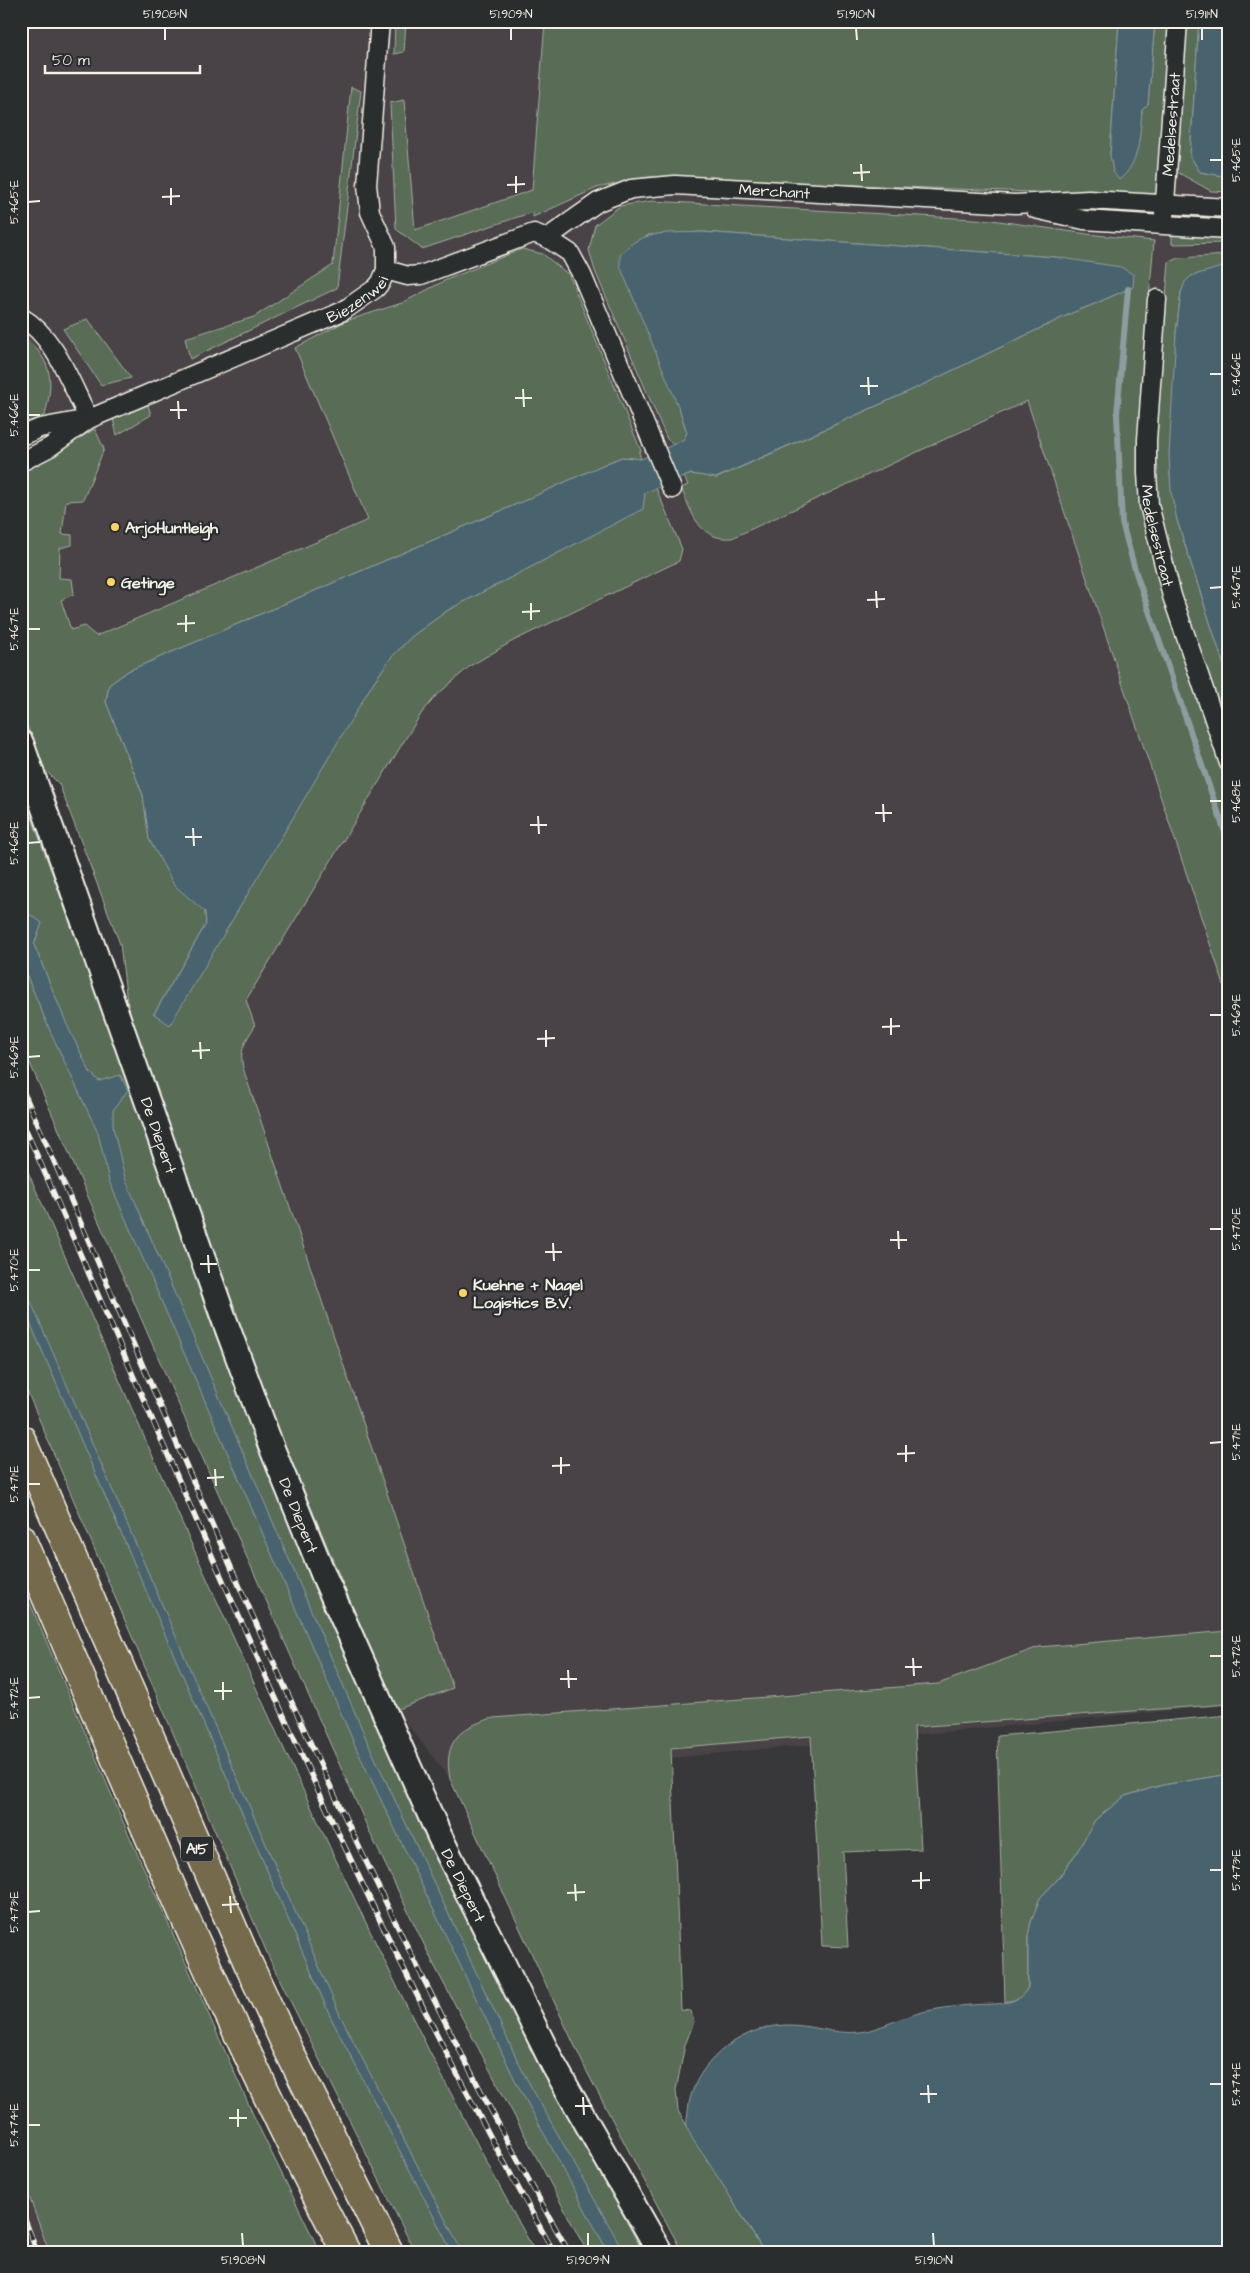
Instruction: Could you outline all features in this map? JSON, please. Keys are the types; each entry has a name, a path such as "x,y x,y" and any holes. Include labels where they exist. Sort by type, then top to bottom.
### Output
{"highway":[{"name":"A15","path":"21,1439 248,1963 286,2045 389,2252"},
{"name":"A15","path":"21,1538 177,1900 244,2045 346,2252"}],"main road":[{"name":"De Diepert","path":"21,743 226,1325 271,1446 324,1576 440,1837 553,2064 660,2252"}],"street":[{"name":"Biezenwei","path":"21,436 40,428 88,419 343,311 376,288 386,270 386,247 370,212 367,185 380,21"},
{"name":"Medelsestraat","path":"1162,226 1178,21"},
{"name":"Merchant","path":"547,238 598,202 631,189 675,185 1015,204"},
{"path":"1015,204 1089,200 1229,208"},
{"path":"1015,204 1084,220 1229,229"},
{"path":"386,270 408,276 421,275 534,233 547,238 570,253 582,275 672,489"},
{"name":"Medelsestraat","path":"1157,299 1147,440 1149,505 1172,596 1229,763"},
{"path":"21,317 34,324 52,347 88,419"},
{"name":"Biezenwei","path":"21,462 50,447 88,419"}],"shaded area":[{"path":"21,21 1229,21 1229,1705 450,1779 396,1710 72,773 45,528 53,462 21,413"},
{"path":"21,2174 49,2252 24,2252 21,2243"}],"green space":[{"path":"395,21 406,21 404,52 394,54"},
{"path":"545,21 1119,21 1110,155 1139,140 1142,110 1148,104 1155,21 1170,21 1157,194 1110,195 648,177 597,188 533,217 533,212 422,249 396,229 390,103 404,100 415,230 532,190"},
{"path":"1187,21 1199,21 1190,156 1200,172 1229,177 1229,192 1211,191 1177,172"},
{"path":"351,87 361,91 337,288 190,359 185,338 254,317 333,265"},
{"path":"652,201 992,220 1087,234 1154,241 1139,414 1141,498 1150,544 1167,608 1229,788 1229,1000 1027,401 732,538 721,538 704,530 693,516 681,488 688,485 684,477 691,474 717,478 914,389 1074,312 1133,287 1055,257 702,232 648,235 680,411 687,433 683,440 673,445 667,439 595,271 589,250 595,225 620,206"},
{"path":"1172,235 1229,236 1229,243 1172,244"},
{"path":"522,249 543,254 569,275 641,451 639,452 641,459 622,457 607,463 517,504 128,671 109,685 106,702 143,795 149,839 196,903 205,912 206,924 154,1014 373,683 390,659 411,637 448,610 642,509 645,493 656,488 682,549 679,561 513,641 470,666 436,696 421,714 401,746 246,1000 255,1026 242,1051 245,1073 453,1688 396,1710 278,1429 243,1336 137,1039 127,1002 120,944 59,784 39,764 21,705 21,473 95,429 104,449 83,500 66,501 62,534 72,535 72,545 60,548 59,578 72,579 74,594 61,600 71,630 84,626 96,636 368,520 295,348 346,321 402,303 446,280"},
{"path":"1229,255 1229,267 1191,276 1181,292 1176,333 1170,475 1177,520 1229,681 1229,740 1176,585 1163,535 1155,467 1155,424 1169,262 1178,258"},
{"path":"88,319 131,378 101,385 63,329"},
{"path":"21,333 39,352 44,361 50,379 50,389 45,415 21,427"},
{"path":"148,405 151,415 117,435 113,419"},
{"path":"21,788 126,1076 210,1321 312,1577 414,1808 480,1948 643,2252 587,2252 435,1967 370,1833 174,1394 21,1043 21,962 51,1032 67,1026 34,945 41,923 21,908"},
{"path":"21,1156 204,1572 330,1847 395,1983 535,2252 415,2252 270,1960 21,1377"},
{"path":"21,1582 121,1817 256,2121 320,2252 49,2252 21,2174"},
{"path":"1229,1631 1229,1704 914,1727 921,1849 843,1852 848,1947 822,1946 811,1736 671,1748 681,2010 691,2011 694,2022 685,2045 676,2090 678,2111 764,2252 682,2252 586,2070 450,1779 449,1755 456,1738 471,1726 493,1718 938,1684 1039,1647"},
{"path":"1229,1715 1229,1774 1163,1785 1125,1796 1095,1820 1077,1852 1057,1880 1040,1898 1028,1936 1028,1987 1019,1998 1005,2002 997,1736"}],"water":[{"path":"1119,21 1155,21 1148,104 1142,110 1138,148 1135,157 1131,166 1119,180 1113,172 1110,155"},
{"path":"1199,21 1229,21 1229,177 1200,172 1190,156"},
{"path":"702,232 1055,257 1121,267 1134,275 1133,287 1074,312 914,389 716,478 691,474 645,493 643,509 448,610 411,637 390,659 373,683 170,1025 154,1014 206,924 205,912 174,885 149,839 143,795 106,702 109,685 128,671 517,504 607,463 622,457 641,459 683,440 687,433 680,411 620,266 620,255 628,246 647,236"},
{"path":"1222,267 1229,267 1229,681 1177,520 1171,492 1169,454 1176,333 1181,293 1185,282 1191,276"},
{"path":"21,908 42,923 34,945 68,1027 90,1072 99,1081 120,1075 128,1090 113,1110 113,1127 125,1178 368,1743 524,2074 624,2252 608,2252 515,2080 357,1750 109,1181 98,1133 51,1033 21,962"},
{"path":"21,1279 340,2015 462,2252 452,2252 331,2018 21,1302"},
{"path":"1229,1774 1229,2252 764,2252 688,2130 687,2120 691,2094 698,2078 708,2064 735,2041 768,2027 794,2025 850,2033 860,2032 927,2011 1003,2003 1018,1998 1024,1994 1028,1987 1028,1936 1040,1898 1057,1880 1077,1852 1095,1820 1125,1796 1163,1785"}],"waterway":[{"path":"1128,289 1117,414 1122,523 1136,573 1229,844"}],"railway":[{"path":"21,1086 214,1529 348,1823 418,1968 491,2111 569,2252"},
{"path":"21,1119 209,1550 339,1835 407,1976 479,2115 554,2252"},
{"path":"21,2209 37,2252"}],"place":[{"name":"ArjoHuntleigh","path":"115,527"},
{"name":"Getinge","path":"111,582"},
{"name":"Kuehne + Nagel Logistics B.V.","path":"463,1293"}]}
